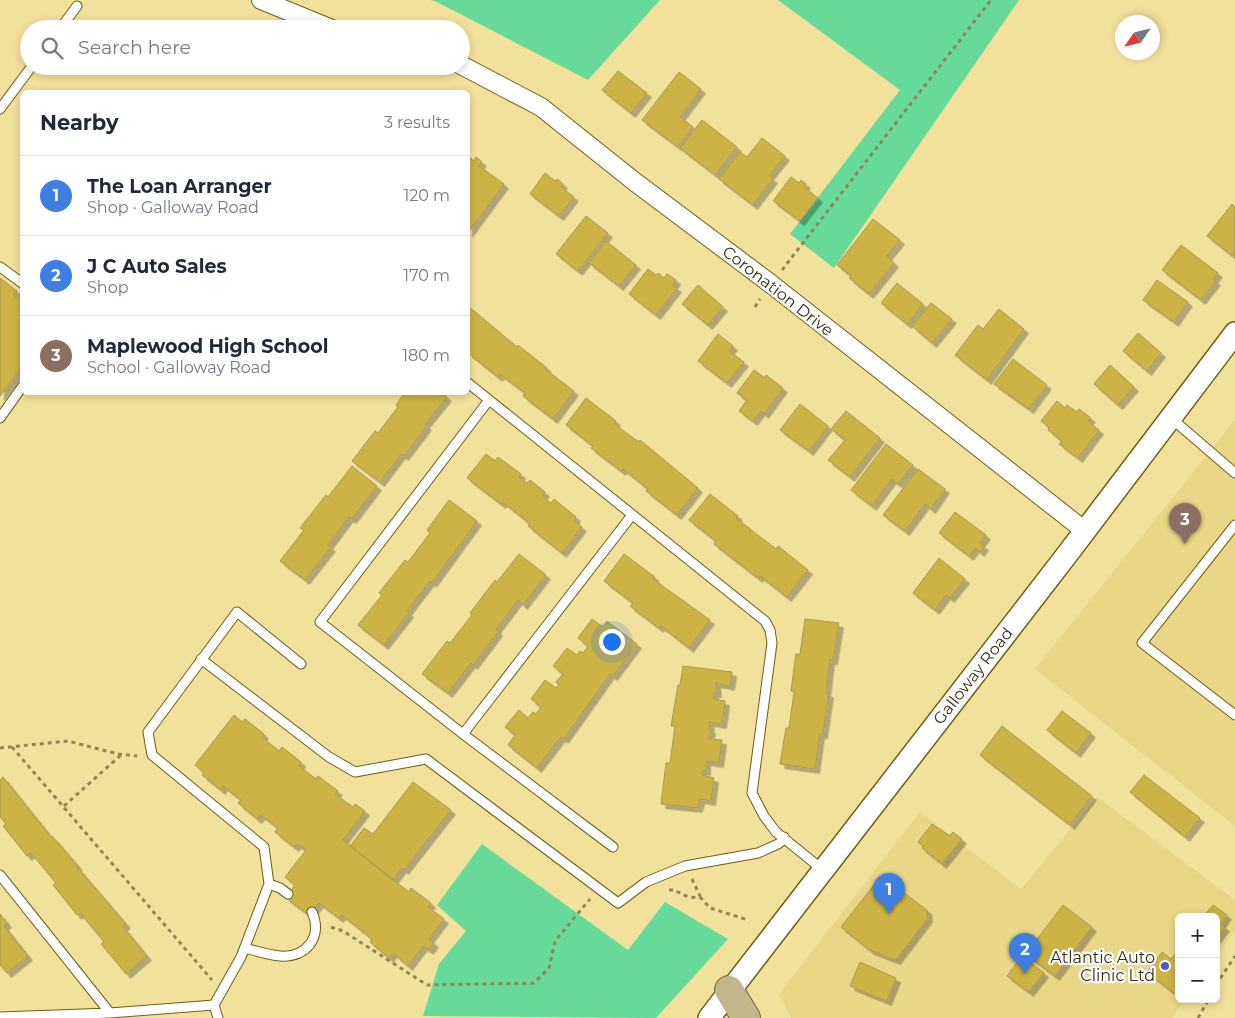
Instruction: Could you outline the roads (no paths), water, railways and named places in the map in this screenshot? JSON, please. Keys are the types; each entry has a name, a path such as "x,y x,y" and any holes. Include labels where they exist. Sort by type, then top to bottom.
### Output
{"main road":[{"path":"729,990 746,1018"}],"street":[{"path":"261,0 310,20"},
{"name":"Coronation Drive","path":"470,70 541,107 635,182 771,284 1085,531"},
{"name":"Galloway Road","path":"709,1018 1085,531 1235,333"}],"lane":[{"path":"67,20 77,6"},
{"path":"0,109 25,75"},
{"path":"0,267 20,282"},
{"path":"470,385 760,616 768,626 772,638 772,646 751,789 758,807 776,832 823,870"},
{"path":"0,418 20,390"},
{"path":"489,400 320,622 463,734 613,847"},
{"path":"1171,418 1235,473"},
{"path":"463,734 632,515"},
{"path":"1235,525 1142,643 1235,715"},
{"path":"218,1018 214,1005 241,958 269,884 264,847 152,756 148,732 237,612 301,664"},
{"path":"201,659 330,757 355,772 426,759 618,903 646,882 685,866 758,853 778,844 784,837"},
{"path":"0,875 110,1013"},
{"path":"269,884 280,888 288,894"},
{"path":"245,948 281,956 295,955 313,941 316,921 312,912"},
{"path":"0,1017 110,1013 214,1005"}],"place":[{"name":"Maplewood High School","path":"1185,544"},
{"name":"The Loan Arranger","path":"889,914"},
{"name":"Atlantic Auto Clinic Ltd","path":"1165,966"},
{"name":"J C Auto Sales","path":"1025,974"}]}
